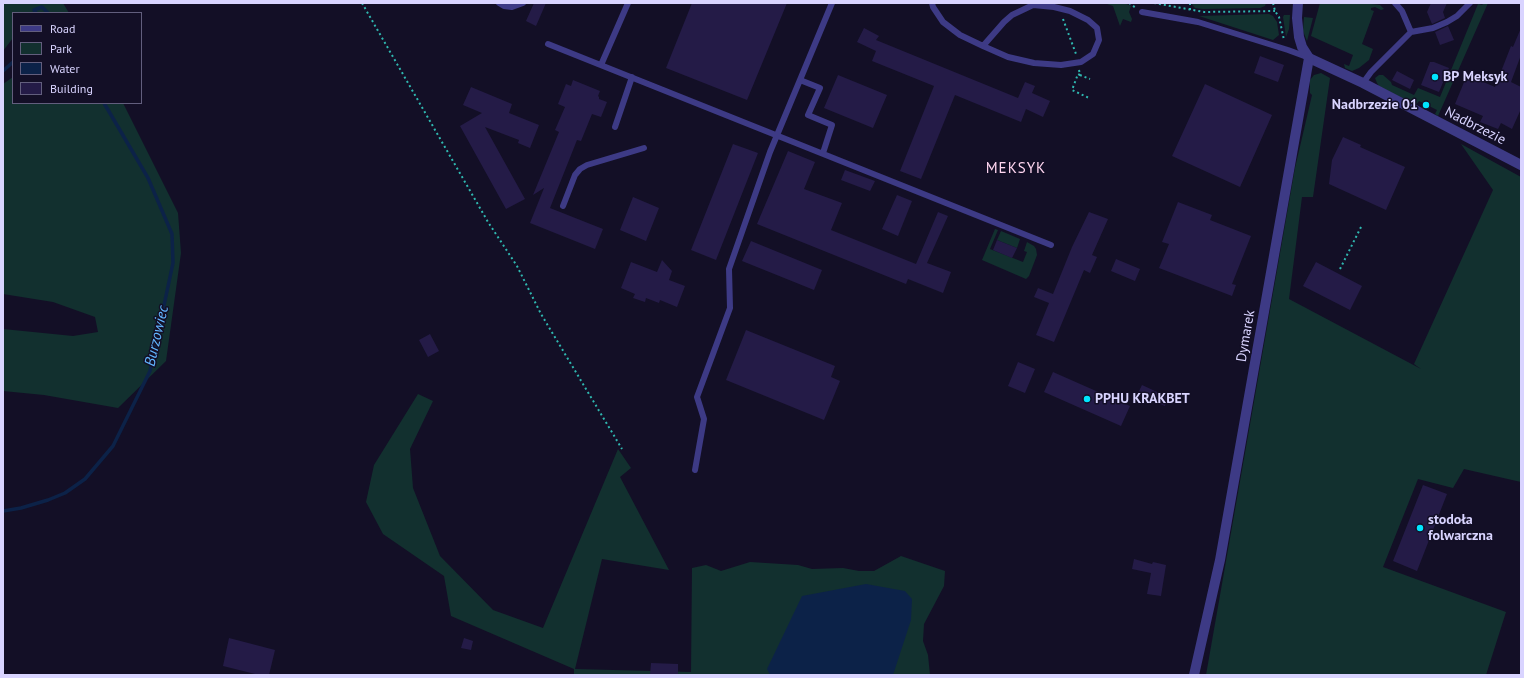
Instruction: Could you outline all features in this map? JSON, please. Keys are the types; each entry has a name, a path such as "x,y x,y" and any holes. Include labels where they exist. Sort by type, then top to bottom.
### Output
{"street":[{"path":"1298,3 1297,18 1299,38 1302,47 1309,58"},
{"name":"Nadbrzezie","path":"1309,58 1363,83 1521,165"},
{"name":"Dymarek","path":"1194,675 1220,560 1309,58"}],"lane":[{"path":"499,3 504,6 512,7 523,3"},
{"path":"601,65 628,3"},
{"path":"695,470 704,419 697,397 730,308 729,269 777,136 832,3"},
{"path":"932,3 943,22 960,35 983,46 1008,57 1034,63 1061,65 1079,63 1093,54 1100,40 1097,28 1088,20 1070,11 1059,8 1033,6 1018,12 1004,22 983,46"},
{"path":"1395,3 1402,11 1411,32"},
{"path":"1363,83 1371,72 1411,32 1433,28 1447,22 1457,16 1470,3"},
{"path":"1142,12 1198,22 1309,58"},
{"path":"548,44 1051,245"},
{"path":"615,127 632,78"},
{"path":"800,80 820,88 808,115 832,125 823,153"},
{"path":"563,206 575,175 580,170 587,165 644,148"}],"path":[{"path":"362,3 476,202 517,266 541,314 622,449"},
{"path":"1154,3 1204,12 1275,11"},
{"path":"1190,3 1190,10"},
{"path":"1273,3 1275,11 1279,17 1284,39"},
{"path":"1059,8 1079,63 1080,75"},
{"path":"1080,75 1078,74 1072,90 1089,98"},
{"path":"1080,75 1090,79"},
{"path":"1340,269 1362,225"}],"green space":[{"path":"3,3 63,3 68,12 12,12 12,39 3,51"},
{"path":"1104,3 1124,3 1131,6 1129,12 1132,19 1131,22 1123,19 1120,26 1113,6"},
{"path":"1191,3 1266,3 1265,6 1260,8 1203,9 1195,8"},
{"path":"1320,3 1364,3 1380,5 1384,9 1381,10 1375,7 1371,8 1371,10 1374,11 1362,44 1373,49 1369,60 1359,68 1352,71 1345,68 1344,64 1349,66 1353,55 1311,36"},
{"path":"1484,3 1488,3 1438,116 1435,114 1437,110 1419,101 1416,105 1379,86 1375,78 1379,75 1383,75 1391,82 1392,85 1414,95 1418,88 1440,97 1478,4 1482,5"},
{"path":"1269,14 1273,16 1277,22 1279,35 1273,40 1199,16"},
{"path":"1284,15 1290,15 1289,29 1286,37 1283,17"},
{"path":"1304,17 1313,18 1307,41 1303,31"},
{"path":"1321,73 1330,78 1313,197 1302,197 1289,299 1421,369 1414,364 1493,190 1461,144 1521,177 1521,482 1464,469 1453,488 1418,479 1383,567 1506,612 1486,675 1206,675 1295,168 1312,95 1310,93 1310,80 1314,75"},
{"path":"12,78 12,104 124,104 178,213 181,253 166,361 118,408 44,395 3,391 3,329 73,336 98,332 95,317 53,302 3,294 3,84"},
{"path":"995,229 998,230 990,249 1023,262 1027,252 1024,251 1027,242 1036,249 1037,255 1029,276 1026,279 982,260"},
{"path":"1001,231 1020,239 1017,248 997,240"},
{"path":"418,394 433,401 410,449 413,488 440,556 493,610 543,628 618,449 631,468 620,477 669,570 602,559 575,669 691,672 692,568 706,565 721,571 750,562 798,565 812,569 843,568 859,571 874,571 901,556 945,571 944,586 924,624 923,641 928,655 930,675 574,675 574,669 451,616 444,576 383,534 366,502 374,465"}],"water":[{"path":"866,584 905,591 912,599 911,620 893,675 770,675 767,669 802,596"}],"building":[{"path":"534,3 546,3 536,26 526,21"},
{"path":"692,3 787,3 747,100 666,68"},
{"path":"1431,3 1447,3 1443,12 1445,18 1432,24 1427,12"},
{"path":"1448,26 1454,40 1440,45 1435,32"},
{"path":"864,28 879,36 876,40 1018,98 1025,82 1035,86 1032,93 1050,101 1043,117 1026,109 1021,122 955,95 921,179 900,171 934,86 872,61 876,51 857,42"},
{"path":"1521,28 1521,55 1511,82 1521,87 1521,109 1512,129 1501,123 1498,129 1480,122 1483,116 1455,104 1467,75 1495,87 1511,46 1513,47"},
{"path":"1260,56 1284,65 1278,82 1254,73"},
{"name":"BP Meksyk","path":"1430,62 1434,62 1449,68 1439,92 1421,85"},
{"path":"1397,71 1414,80 1410,89 1392,80"},
{"path":"838,75 887,95 873,128 824,108"},
{"path":"573,80 600,91 598,96 599,99 607,102 601,117 592,114 581,141 577,140 550,208 603,229 595,249 530,223 544,188 533,195 559,132 555,130 565,107 558,104 566,84 571,86"},
{"path":"1205,84 1272,115 1240,187 1172,156"},
{"path":"471,87 512,104 509,113 539,125 530,148 518,143 519,140 485,127 525,199 506,209 460,126 482,113 463,105"},
{"path":"1343,137 1361,145 1360,147 1405,167 1386,210 1329,184 1332,160"},
{"path":"733,144 758,153 716,260 691,250"},
{"path":"788,151 815,162 804,189 842,203 831,230 916,264 938,212 948,216 927,263 951,272 943,293 908,279 906,284 757,224"},
{"path":"845,170 875,181 870,191 841,180"},
{"path":"897,195 912,201 898,236 882,229"},
{"path":"633,197 659,208 646,241 620,230"},
{"path":"1178,202 1212,215 1210,220 1251,236 1232,284 1236,285 1232,296 1159,268 1169,244 1162,242"},
{"path":"1089,212 1108,219 1092,255 1097,257 1090,273 1084,270 1054,342 1036,335 1049,303 1034,297 1038,288 1053,294 1072,247"},
{"path":"997,240 1017,248 1012,258 993,250"},
{"path":"751,241 822,270 814,290 742,261"},
{"path":"1116,259 1140,269 1135,281 1111,271"},
{"path":"662,260 672,271 669,280 685,286 677,307 660,300 659,303 646,298 645,302 633,298 635,294 621,288 631,262 657,272"},
{"path":"1316,262 1362,286 1350,310 1303,286"},
{"path":"746,330 835,366 831,377 840,381 824,420 726,380"},
{"path":"430,334 439,351 428,357 419,340"},
{"path":"1018,362 1035,369 1025,393 1008,386"},
{"name":"PPHU KRAKBET","path":"1053,372 1130,406 1121,426 1044,392"},
{"path":"1142,385 1168,397 1165,406 1137,395"},
{"name":"stodoła folwarczna","path":"1423,485 1447,494 1417,571 1393,561"},
{"path":"1134,559 1152,564 1153,562 1166,565 1161,596 1147,594 1151,573 1132,569"},
{"path":"229,638 275,650 269,675 259,675 223,666"},
{"path":"464,638 473,641 471,650 461,648"},
{"path":"651,663 678,664 678,675 650,675"}],"waterway":[{"path":"35,12 34,10 42,7 47,12"},
{"path":"3,71 12,63"},
{"name":"Burzowiec","path":"3,511 21,508 48,500 65,493 85,479 113,446 150,371 173,263 172,234 148,178 105,104"}],"place":[{"name":"BP Meksyk","path":"1435,77"},
{"name":"Nadbrzezie 01","path":"1426,105"},
{"name":"PPHU KRAKBET","path":"1087,399"},
{"name":"stodoła folwarczna","path":"1420,528"}],"district":[{"name":"MEKSYK","path":"1016,169"}]}
